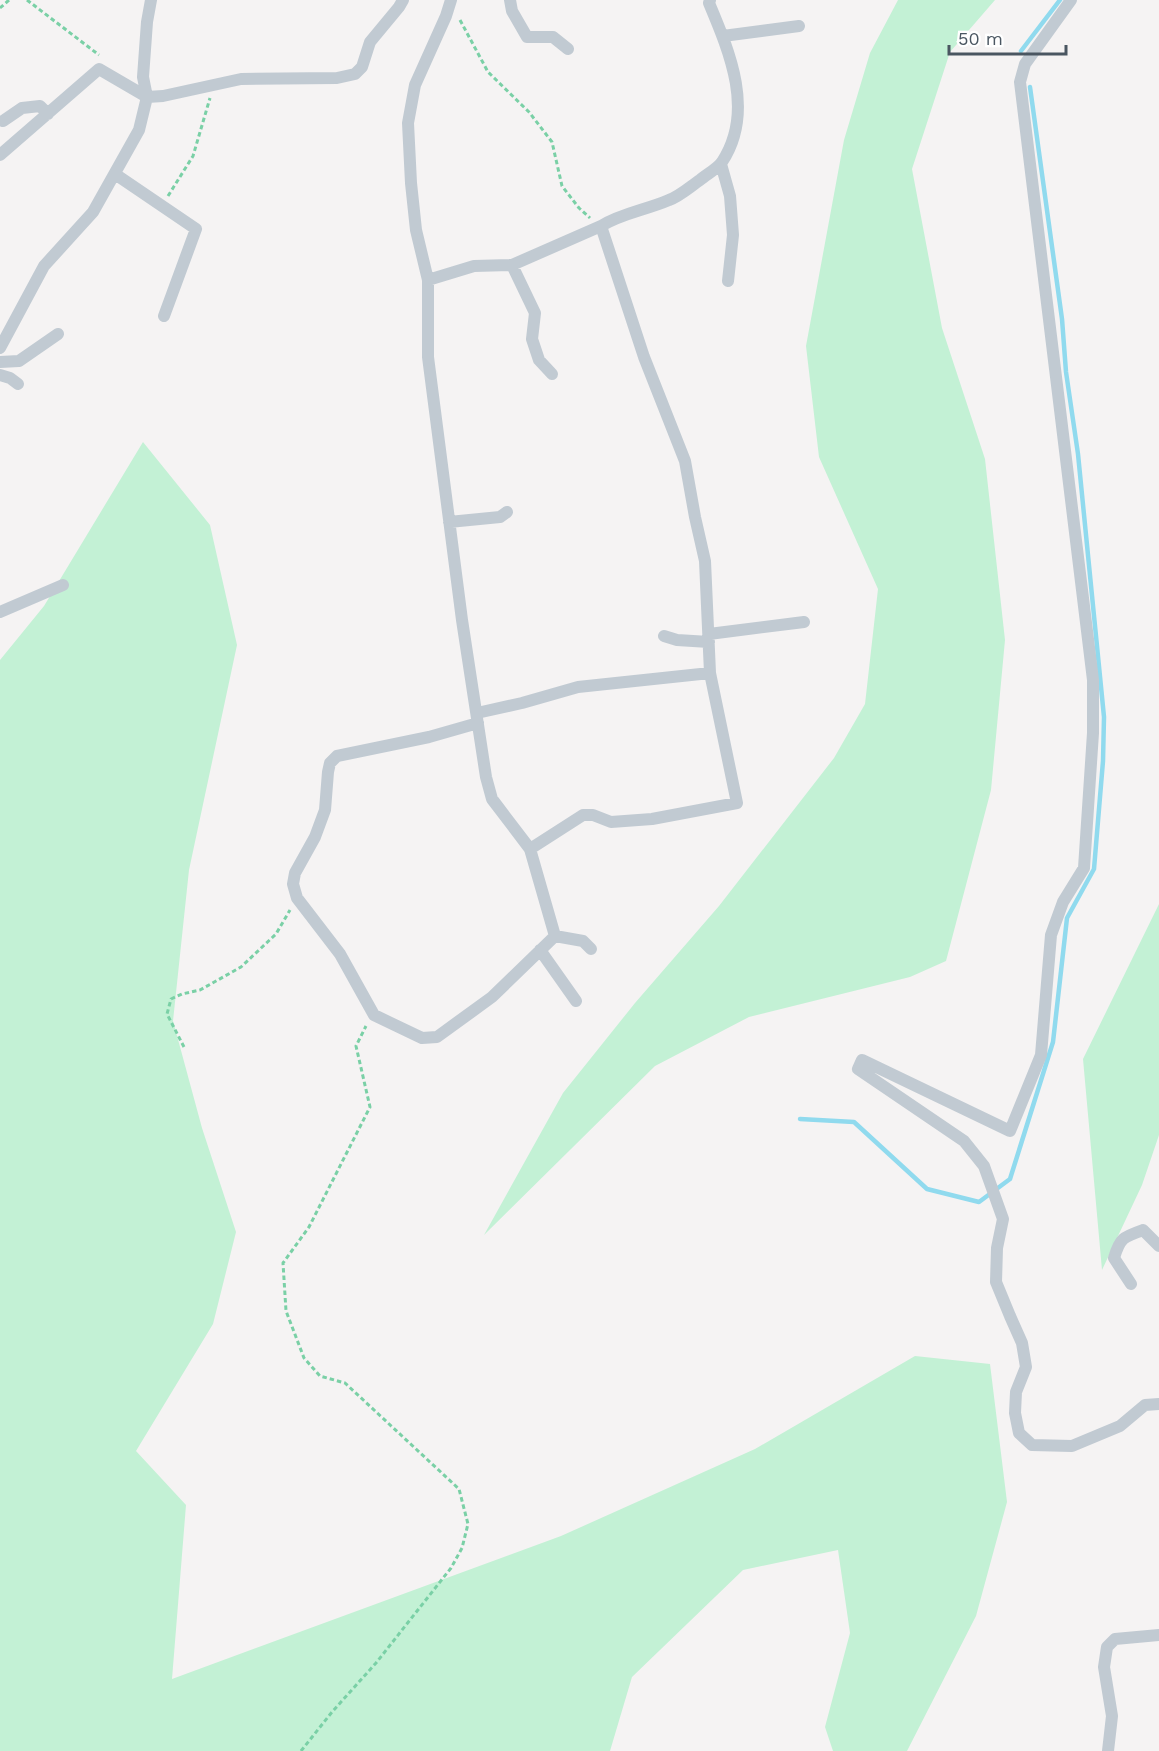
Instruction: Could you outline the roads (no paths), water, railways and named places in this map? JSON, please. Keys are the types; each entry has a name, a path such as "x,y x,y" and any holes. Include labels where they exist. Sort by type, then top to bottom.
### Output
{"street":[{"path":"0,348 4,333 44,266 93,212 139,130 147,97 143,77 151,0"},
{"path":"0,155 99,69 147,97 163,96 241,79 337,78 355,74 362,67 370,42 403,0"},
{"path":"510,0 513,11 527,37 553,37 568,49"},
{"path":"428,280 474,266 512,265 612,219 671,200 721,164 734,136 739,107 728,50 709,3 710,0"},
{"path":"1071,0 1025,64 1020,82 1093,680 1093,733 1084,868 1063,902 1051,935 1041,1055 1010,1131 862,1060 858,1068 964,1141 984,1166 1003,1220 997,1248 996,1282 1023,1343 1026,1367 1017,1392 1015,1413 1019,1433 1032,1444 1072,1446 1120,1426 1145,1405 1159,1404"},
{"path":"451,1 415,85 408,123 416,230 428,280 428,357 448,522 486,777 492,799 530,849 555,936"},
{"path":"723,36 799,26"},
{"path":"3,122 22,108 40,106 48,114"},
{"path":"721,164 730,196 733,235 728,281"},
{"path":"115,174 196,229 164,316"},
{"path":"530,849 583,815 593,815 610,822 652,819 737,803 710,673 705,561 685,461 644,357 601,226"},
{"path":"512,265 535,312 532,339 539,360 552,374"},
{"path":"0,362 19,361 58,334"},
{"path":"0,375 18,384"},
{"path":"448,522 500,517 507,512"},
{"path":"0,612 63,585"},
{"path":"663,636 677,640 709,638 804,621"},
{"path":"555,936 492,998 437,1037 422,1038 374,1015 340,954 297,898 293,884 295,873 315,837 325,810 327,772 330,763 337,756 429,737 477,718 578,687 710,673"},
{"path":"555,936 583,941 591,949"},
{"path":"540,950 576,1001"},
{"path":"1131,1284 1114,1258 1119,1243 1143,1230 1159,1246"},
{"path":"1108,1751 1113,1716 1104,1667 1107,1647 1115,1639 1159,1635"}],"waterway":[{"path":"1021,51 1060,0"},
{"path":"800,1119 854,1122 927,1189 979,1202 1010,1179 1053,1042 1067,918 1094,869 1103,761 1104,717 1078,454 1030,87"}]}
